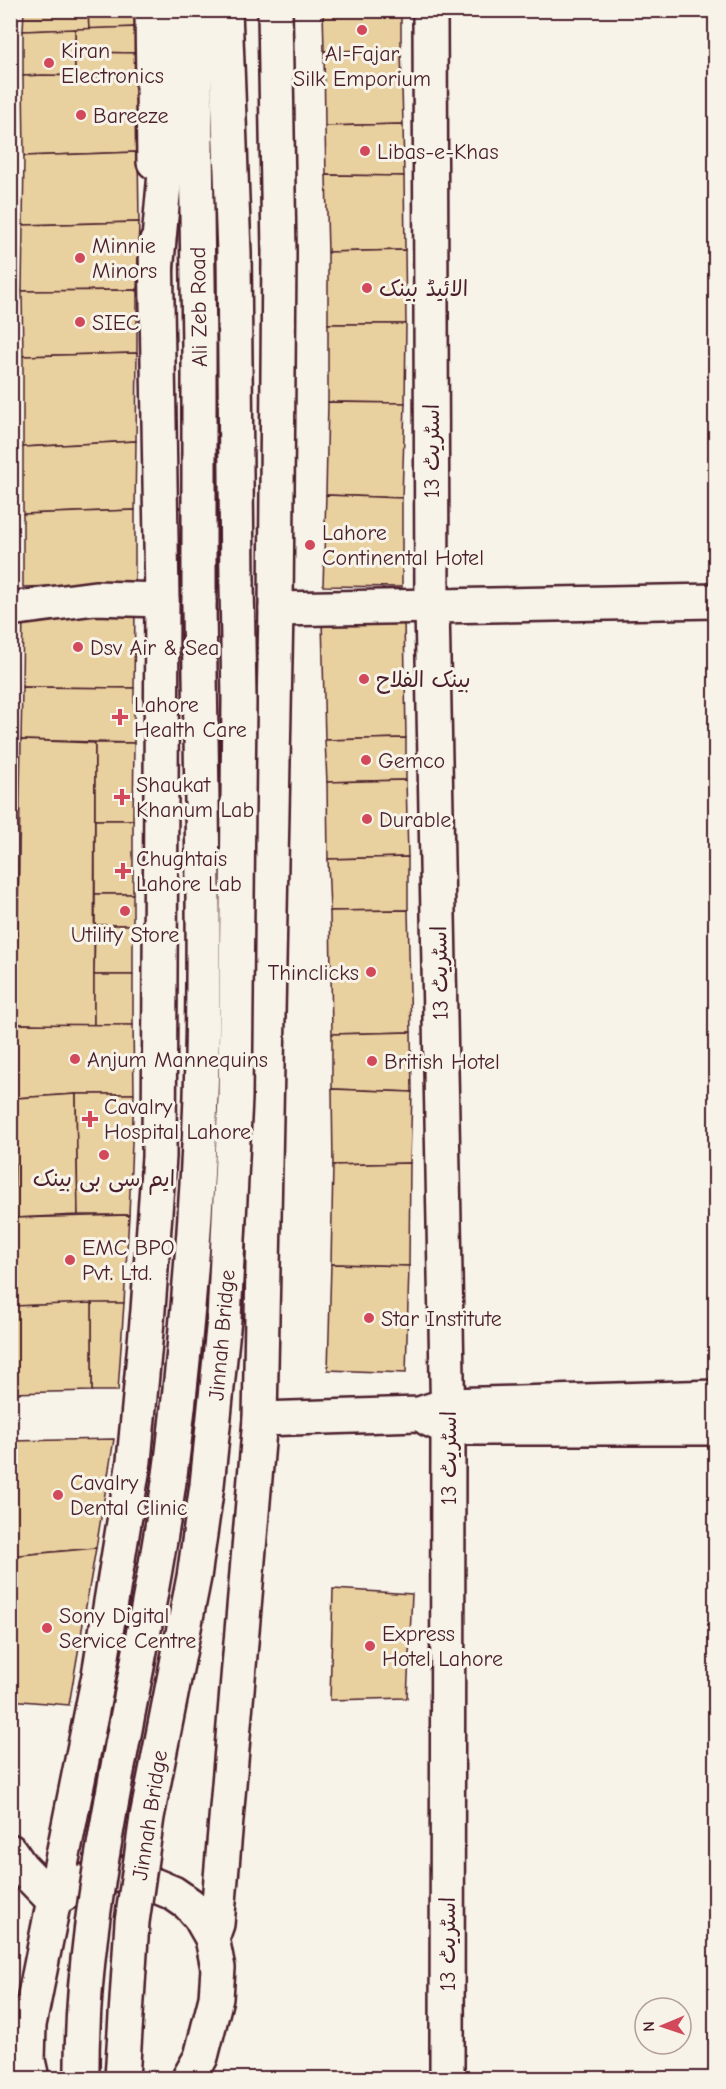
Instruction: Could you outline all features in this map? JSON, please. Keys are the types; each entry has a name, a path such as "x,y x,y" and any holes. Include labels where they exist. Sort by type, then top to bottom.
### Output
{"street":[{"path":"32,2079 28,2060 29,2025 52,1900 99,1675 132,1472 148,1310 159,1156 162,600 152,10"},
{"path":"165,10 199,346"},
{"path":"156,272 180,10"},
{"name":"Ali Zeb Road","path":"194,10 199,346 199,604"},
{"name":"Ali Zeb Road","path":"225,10 234,253 237,584"},
{"path":"212,1938 217,1924 260,1419 276,609 279,253 275,10"},
{"name":"اسٹریٹ 13","path":"430,10 438,1416 447,2079"},
{"path":"234,253 279,253"},
{"name":"Jinnah Bridge","path":"122,2079 132,1922 147,1816 194,1577 207,1485 224,1319 235,1098 239,700 237,584"},
{"path":"10,609 95,598 162,600"},
{"path":"276,609 716,601"},
{"name":"Jinnah Bridge","path":"82,2079 81,2044 85,1978 96,1886 153,1574 172,1454 190,1275 201,1094 202,855 199,604"},
{"path":"260,1419 438,1416 716,1397"},
{"path":"438,1416 716,1428"},
{"path":"10,1851 21,1867 52,1900"},
{"path":"52,1900 94,1877 125,1873 173,1893 189,1904 200,1917 212,1938 218,1968 216,1998 201,2057 189,2079"}],"building":[{"path":"24,10 88,10 89,29 23,31"},
{"path":"88,10 139,10 139,27 89,29"},
{"name":"Al-Fajar Silk Emporium","path":"323,10 401,10 401,50 324,51"},
{"path":"139,27 139,53 75,52 75,29"},
{"name":"Kiran Electronics","path":"75,29 75,75 23,76 23,31"},
{"path":"401,50 403,124 325,126 324,51"},
{"path":"75,52 139,53 139,78 75,75"},
{"name":"Bareeze","path":"23,76 139,78 138,152 24,156"},
{"name":"Libas-e-Khas","path":"403,124 404,176 326,175 325,126"},
{"name":"Minnie Minors","path":"138,152 139,222 23,225 24,156"},
{"name":"Libas-e-Khas","path":"326,175 404,176 405,250 328,252"},
{"name":"Minnie Minors","path":"139,222 137,290 22,291 23,225"},
{"name":"الائیڈ بینک","path":"405,250 406,324 328,324 328,252"},
{"name":"SIEC","path":"137,290 137,353 23,356 22,291"},
{"path":"328,324 406,324 405,403 328,402"},
{"name":"SIEC","path":"137,353 136,441 23,447 23,356"},
{"path":"328,402 405,403 402,498 326,495"},
{"path":"136,441 135,510 23,514 23,447"},
{"path":"326,495 402,498 402,587 323,586"},
{"path":"135,510 135,584 23,587 23,514"},
{"name":"Dsv Air & Sea","path":"135,607 134,688 22,687 23,608"},
{"name":"بینک الفلاح","path":"404,618 406,738 325,740 322,620"},
{"path":"22,687 134,688 134,743 21,740"},
{"name":"Gemco","path":"406,738 406,780 327,782 325,740"},
{"path":"21,740 95,743 94,1026 16,1024"},
{"path":"95,743 134,743 133,820 95,820"},
{"name":"Durable","path":"406,780 408,857 328,859 327,782"},
{"path":"95,820 133,820 133,894 95,894"},
{"path":"408,857 408,910 330,911 328,859"},
{"path":"95,894 133,894 133,925 95,925"},
{"name":"Thinclicks","path":"408,910 411,1032 332,1034 330,911"},
{"path":"95,925 133,925 133,975 94,975"},
{"path":"94,975 133,975 133,1025 94,1026"},
{"name":"Anjum Mannequins","path":"16,1024 133,1025 134,1094 76,1094 16,1098"},
{"name":"British Hotel","path":"411,1032 412,1092 332,1089 332,1034"},
{"path":"332,1089 412,1092 410,1163 333,1165"},
{"path":"76,1094 78,1215 14,1218 16,1098"},
{"name":"ایم سی بی بینک","path":"76,1094 134,1094 129,1215 78,1215"},
{"path":"410,1163 409,1266 331,1264 333,1165"},
{"name":"EMC BPO Pvt. Ltd.","path":"129,1215 124,1303 13,1306 14,1218"},
{"name":"Star Institute","path":"331,1264 409,1266 406,1373 328,1370"},
{"path":"92,1303 124,1303 118,1391 92,1391"},
{"path":"92,1303 92,1391 10,1393 13,1306"},
{"name":"Cavalry Dental Clinic","path":"114,1439 96,1548 10,1556 10,1441"},
{"name":"Sony Digital Service Centre","path":"96,1548 69,1705 10,1700 10,1556"},
{"name":"Express Hotel Lahore","path":"333,1589 412,1594 407,1698 330,1700"}],"place":[{"name":"Al-Fajar Silk Emporium","path":"362,30"},
{"name":"Kiran Electronics","path":"49,63"},
{"name":"Bareeze","path":"81,115"},
{"name":"Libas-e-Khas","path":"365,151"},
{"name":"Minnie Minors","path":"80,258"},
{"name":"الائیڈ بینک","path":"367,288"},
{"name":"SIEC","path":"80,322"},
{"name":"Lahore Continental Hotel","path":"310,545"},
{"name":"Dsv Air & Sea","path":"78,647"},
{"name":"بینک الفلاح","path":"364,679"},
{"name":"Lahore Health Care","path":"120,717"},
{"name":"Gemco","path":"366,760"},
{"name":"Shaukat Khanum Lab","path":"122,797"},
{"name":"Durable","path":"367,819"},
{"name":"Chughtais Lahore Lab","path":"123,871"},
{"name":"Utility Store","path":"125,911"},
{"name":"Thinclicks","path":"371,972"},
{"name":"Anjum Mannequins","path":"75,1059"},
{"name":"British Hotel","path":"372,1061"},
{"name":"Cavalry Hospital Lahore","path":"90,1119"},
{"name":"ایم سی بی بینک","path":"104,1155"},
{"name":"EMC BPO Pvt. Ltd.","path":"70,1260"},
{"name":"Star Institute","path":"369,1318"},
{"name":"Cavalry Dental Clinic","path":"58,1495"},
{"name":"Sony Digital Service Centre","path":"47,1628"},
{"name":"Express Hotel Lahore","path":"370,1646"}]}
